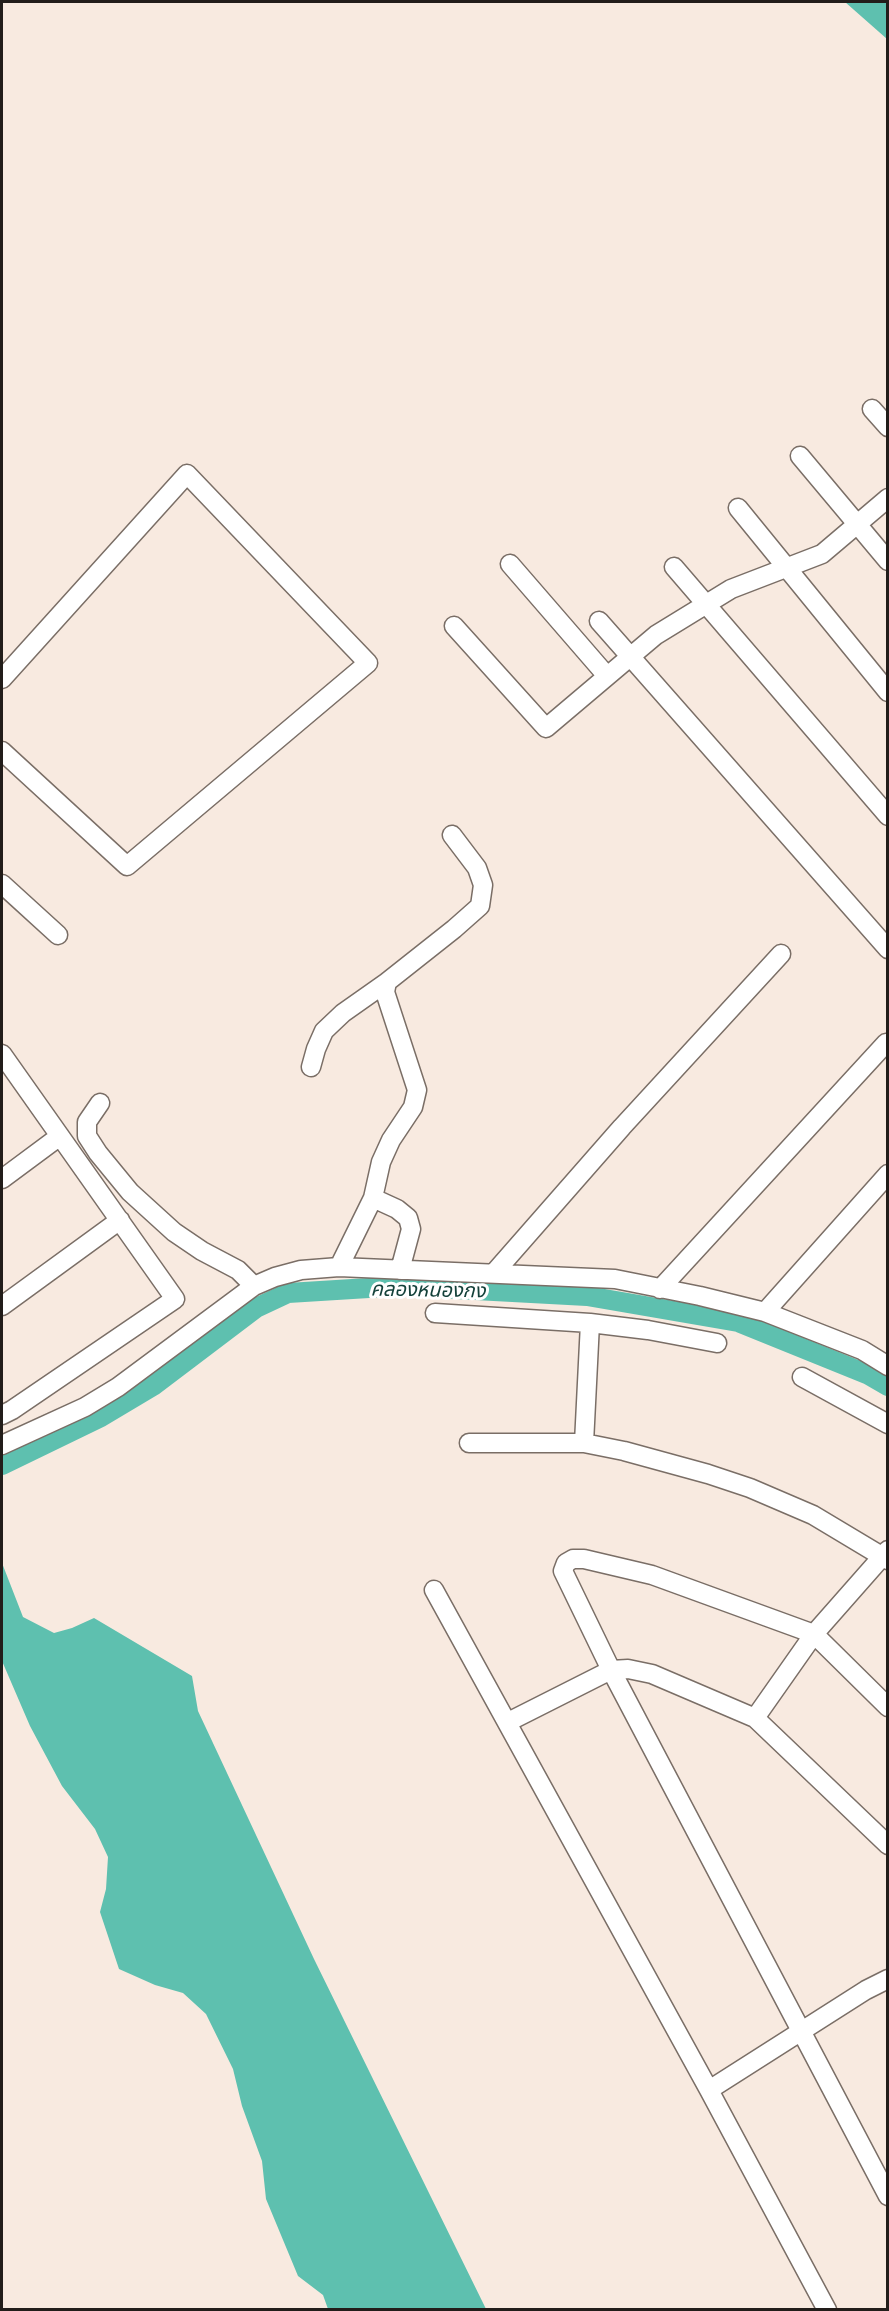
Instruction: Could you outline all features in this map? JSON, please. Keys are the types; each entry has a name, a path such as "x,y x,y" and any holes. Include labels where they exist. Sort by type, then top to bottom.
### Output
{"street":[{"path":"873,409 888,427"},
{"path":"800,456 888,561"},
{"path":"2,679 187,474 368,663 127,866 2,751"},
{"path":"454,626 546,728 656,634 731,589 822,554 888,498"},
{"path":"738,508 888,692"},
{"path":"510,564 607,676"},
{"path":"674,567 888,816"},
{"path":"598,621 888,949"},
{"path":"311,1066 324,1031 343,1013 454,930 480,906 483,885 477,868 452,835"},
{"path":"2,884 58,935"},
{"path":"494,1273 629,1119 781,954"},
{"path":"339,1267 373,1198 381,1162 391,1140 412,1107 417,1090 385,992 387,982"},
{"path":"660,1289 886,1043"},
{"path":"2,1054 175,1299 12,1410 2,1414"},
{"path":"100,1103 87,1122 87,1136 130,1192 174,1232 202,1251 238,1270 254,1286"},
{"path":"2,1179 60,1136"},
{"path":"765,1311 888,1174"},
{"path":"373,1198 397,1209 408,1218 411,1229 400,1270"},
{"path":"2,1306 120,1220"},
{"path":"2,1445 85,1407 118,1387 254,1286 301,1270 339,1267 615,1279 765,1311 884,1358"},
{"path":"435,1313 590,1323 648,1330 717,1343"},
{"path":"584,1443 590,1323"},
{"path":"802,1377 888,1424"},
{"path":"469,1443 584,1443 672,1464 750,1488 813,1515 886,1555 814,1634 755,1718"},
{"path":"888,1707 814,1634 652,1575 611,1564 573,1559 566,1563 563,1571 611,1670 888,2196"},
{"path":"434,1590 709,2090 827,2310"},
{"path":"508,1722 611,1670 628,1669 652,1674 755,1718 888,1845"},
{"path":"709,2090 866,1990 888,1979"}],"water":[{"path":"845,2 887,2 887,39"},
{"path":"2,1563 23,1617 54,1633 94,1618 192,1676 198,1711 314,1959 486,2309 328,2309 323,2295 298,2276 266,2199 262,2161 242,2106 233,2069 206,2014 183,1993 155,1985 119,1969 100,1912 106,1889 108,1857 95,1829 62,1786 30,1726 2,1661"}],"waterway":[{"name":"คลองหนองกง","path":"2,1465 101,1417 153,1386 256,1308 288,1293 401,1286 587,1296 738,1322 869,1375 888,1386"}]}
